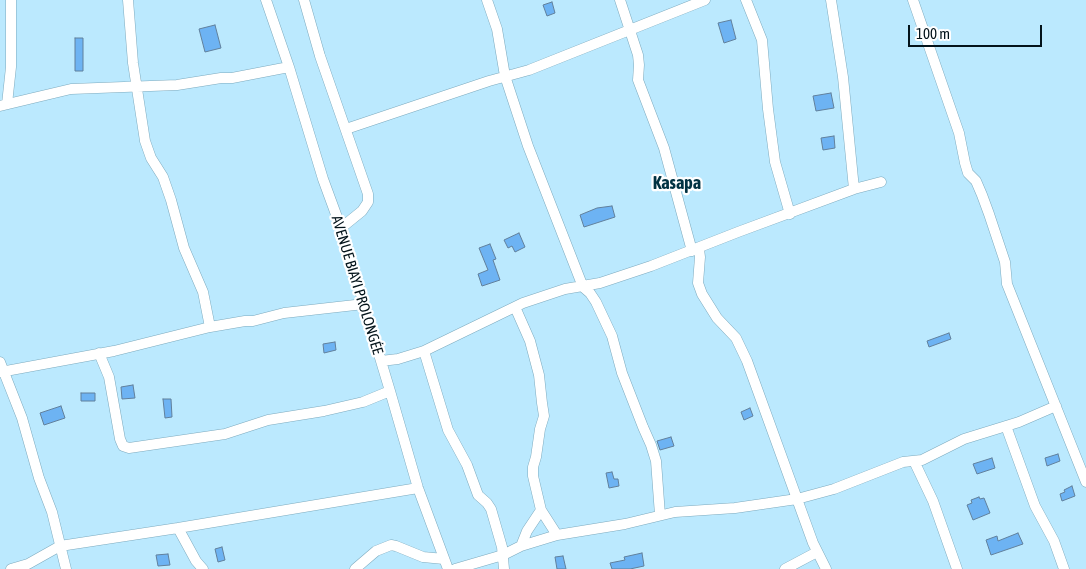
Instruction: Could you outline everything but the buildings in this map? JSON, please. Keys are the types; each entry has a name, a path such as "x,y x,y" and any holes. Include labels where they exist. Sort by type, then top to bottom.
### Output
{"street":[{"path":"11,0 11,67 3,105 71,89 177,86 288,67"},
{"path":"128,0 133,63 145,141 151,158 163,177 184,248 203,292 210,327"},
{"name":"AVENUE BIAYI PROLONGÉE","path":"266,0 323,179 341,228 418,488 448,569"},
{"path":"304,0 320,56 366,186 368,202 362,211 341,228"},
{"path":"487,0 497,28 505,76 528,146 582,287 590,293 596,302 612,336 622,373 651,445 656,461 660,515"},
{"path":"620,0 638,55 640,65 638,80 664,148 695,250 700,257 698,283 702,294 717,318 736,338 746,360 817,552 826,569"},
{"path":"346,130 416,104 529,70 705,0"},
{"path":"746,0 762,40 775,162 790,214"},
{"path":"831,0 844,77 854,189"},
{"path":"913,0 959,133 968,172 976,181 982,195 1005,262 1007,284 1086,482"},
{"path":"381,361 398,359 424,351 515,307 565,289 600,283 643,269 854,189 881,182"},
{"path":"66,569 52,512 39,478 22,418 1,368 99,353 155,342 210,327 245,320 254,321 284,313 364,304"},
{"path":"515,307 530,341 539,375 544,416 533,467 533,476 541,510 557,535"},
{"path":"424,351 448,430 467,465 478,495 491,509 498,530 504,569"},
{"path":"99,353 109,376 120,439 123,446 126,447 225,434 268,420 324,411 363,402 390,391"},
{"path":"455,569 503,555 521,546 557,535 625,524 660,515 797,499 852,483 903,462 922,460 964,439 1026,420 1056,406"},
{"path":"1006,426 1035,506 1054,542 1064,569"},
{"path":"914,461 933,501 957,569"},
{"path":"11,569 28,564 60,546 418,488"},
{"path":"521,546 527,531 541,510"},
{"path":"178,528 196,561 203,569"},
{"path":"355,569 376,551 391,545 423,557 444,558"},
{"path":"785,569 817,552"}],"district":[{"name":"Kasapa","path":"677,183"}]}
